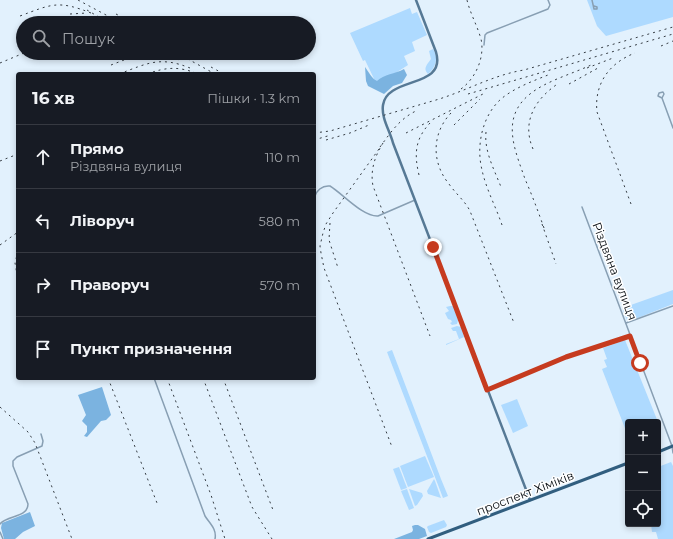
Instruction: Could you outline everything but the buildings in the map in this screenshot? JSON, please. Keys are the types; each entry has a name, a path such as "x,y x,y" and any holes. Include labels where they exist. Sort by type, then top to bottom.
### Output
{"main road":[{"path":"416,0 438,58 437,64 434,71 428,76 389,93 385,98 383,107 385,118 393,144 530,500"},
{"path":"661,451 672,446"},
{"name":"проспект Хіміків","path":"428,539 625,464"}],"street":[{"path":"484,45 485,35 487,33 548,10 550,5 548,0"},
{"path":"592,0 594,6"},
{"path":"662,98 673,128"},
{"path":"316,193 325,186 330,186 366,213 373,216 378,216 415,200"},
{"name":"Різдвяна вулиця","path":"582,207 672,446 673,453"},
{"path":"626,323 673,306"},
{"path":"487,390 566,357 630,336"},
{"path":"155,380 205,516 215,530 215,539"},
{"path":"0,524 4,520 24,512 28,508 28,504 13,466 13,461 17,456 42,446 43,441 40,434"},
{"path":"0,532 3,539"}],"shaded area":[{"path":"587,0 673,0 673,17 606,36 597,26"},
{"path":"410,8 412,14 417,12 427,35 412,42 415,51 404,56 408,65 377,85 365,60 363,61 350,33"},
{"path":"433,49 436,55 436,62 431,72 428,74 426,72 426,68 431,59 429,51"},
{"path":"365,67 377,81 383,77 404,69 407,75 402,83 393,86 384,94 368,86"},
{"path":"673,290 673,304 630,321 627,320 623,310 628,308 628,306"},
{"path":"453,306 458,320 457,324 452,325 450,323 452,322 451,320 448,319 445,313 449,311 446,307"},
{"path":"457,326 461,327 464,337 446,345 459,339 456,331 453,331 451,328"},
{"path":"625,340 657,419 625,419 625,428 602,369 607,367 604,360 607,359 603,348"},
{"path":"392,350 448,496 443,498 387,352"},
{"path":"102,387 111,415 106,420 101,421 87,437 84,436 87,432 87,426 82,421 86,415 78,395"},
{"path":"517,399 528,426 513,433 501,405"},
{"path":"425,456 434,477 408,487 400,466"},
{"path":"671,462 673,466 673,539 658,539 656,532 652,532 651,527 661,527 661,466"},
{"path":"399,467 407,488 401,490 393,469"},
{"path":"434,479 441,498 428,494 427,491"},
{"path":"407,489 414,508 409,510 401,491"},
{"path":"409,489 422,493 423,496 415,506"},
{"path":"30,512 35,526 23,532 15,539 4,539 1,528 2,523"},
{"path":"444,520 447,525 446,527 431,533 429,532 428,526"},
{"path":"415,525 425,529 427,536 419,539 394,539 412,532 412,526"}],"railway":[{"path":"78,0 108,16"},
{"path":"461,89 475,73 482,53 481,39 467,0"},
{"path":"20,16 55,5 70,6 91,13"},
{"path":"87,10 97,16"},
{"path":"70,14 87,13"},
{"path":"116,14 120,16"},
{"path":"316,133 330,131 436,100 490,79 673,27"},
{"path":"468,94 673,34"},
{"path":"661,46 673,41"},
{"path":"631,204 597,112 597,102 598,92 605,76 618,62 635,53"},
{"path":"0,63 16,56"},
{"path":"587,68 613,58"},
{"path":"111,65 124,60"},
{"path":"190,60 211,72"},
{"path":"124,72 154,62 170,62 190,68"},
{"path":"544,228 514,146 512,135 515,113 521,103 536,89 551,81 591,65"},
{"path":"211,67 220,72"},
{"path":"154,72 172,68 193,72"},
{"path":"569,84 598,68"},
{"path":"502,225 486,184 480,161 480,141 482,132 489,114 501,99 518,88 548,75"},
{"path":"533,149 529,129 533,111 544,96 559,83"},
{"path":"406,133 485,93"},
{"path":"454,125 480,99"},
{"path":"380,147 401,121 418,110"},
{"path":"451,113 440,129 437,138 436,148 439,166 449,184 470,211 514,323"},
{"path":"419,175 416,160 417,147 421,135 430,123"},
{"path":"326,140 350,133 369,125"},
{"path":"486,132 488,153 501,187"},
{"path":"316,139 331,135"},
{"path":"383,143 374,163 372,174 373,186 430,336"},
{"path":"379,149 326,224 320,246 324,268 392,447"},
{"path":"0,161 16,155"},
{"path":"330,223 329,240 338,268"},
{"path":"542,224 556,264"},
{"path":"0,245 16,233"},
{"path":"16,259 16,269"},
{"path":"109,380 157,503"},
{"path":"168,380 211,495 225,539"},
{"path":"204,380 252,507 272,539"},
{"path":"224,380 273,510"},
{"path":"0,407 28,432 35,443 72,539"}],"route":[{"path":"433,247 487,390 566,357 630,336 640,363"}]}
